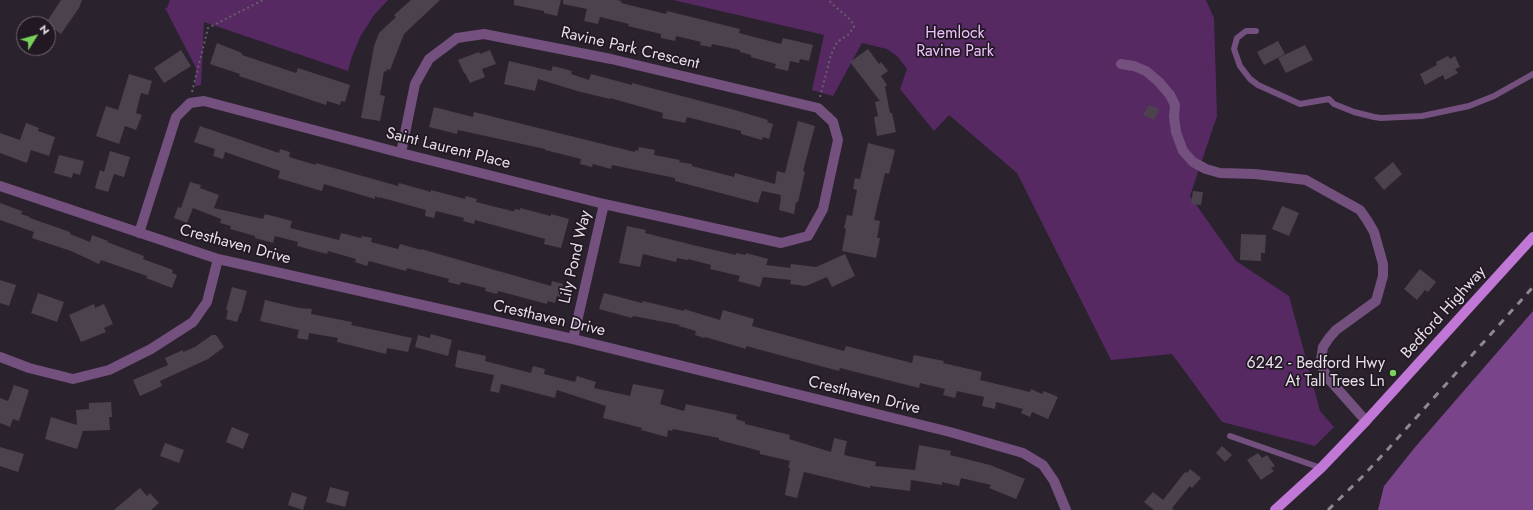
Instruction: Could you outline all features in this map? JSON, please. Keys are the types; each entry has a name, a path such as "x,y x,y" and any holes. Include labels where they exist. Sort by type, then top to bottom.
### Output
{"main road":[{"name":"Bedford Highway","path":"1275,510 1321,468 1366,421 1533,237"}],"street":[{"name":"Ravine Park Crescent","path":"401,153 415,84 429,59 457,38 484,34 611,59 818,108 833,122 838,140 823,209"},
{"path":"1121,64 1146,70 1170,94 1175,105 1174,117 1176,132 1183,151 1194,162 1206,169 1220,173 1255,174 1306,180 1360,210 1367,220 1374,232 1383,264 1383,276 1376,301 1333,333 1325,344 1322,356 1322,367 1327,377 1366,421"},
{"name":"Saint Laurent Place","path":"190,103 204,101 401,153 604,204 781,244 808,236 823,209"},
{"path":"139,233 176,117 190,103"},
{"name":"Cresthaven Drive","path":"0,186 218,259 573,339 950,432 1023,453 1043,465 1054,481 1066,510"},
{"name":"Lily Pond Way","path":"573,339 604,204"},
{"path":"0,357 29,368 72,379 109,370 151,349 192,322 207,302 218,259"}],"lane":[{"path":"1256,31 1246,31 1240,36 1235,47 1235,53 1240,66 1250,79 1300,104 1329,99 1334,104 1354,112 1374,117 1422,116 1469,106 1494,96 1533,74"},
{"path":"1230,436 1321,468"}],"path":[{"path":"190,103 208,28 263,0"},
{"path":"818,108 830,55 837,42 848,35 854,27 851,20 829,0"}],"green space":[{"path":"170,0 388,0 374,15 360,37 348,71 204,22 201,85 195,86 196,68 165,8 167,8"},
{"name":"Hemlock Ravine Park","path":"673,0 1206,0 1214,18 1217,116 1190,196 1236,261 1289,296 1320,411 1334,427 1315,446 1222,422 1172,354 1111,360 1017,173 949,115 934,131 900,89 907,69 898,57 887,49 862,43 833,96 812,90 824,35"}],"shaded area":[{"path":"1533,311 1533,510 1378,510 1384,486 1416,446"}],"building":[{"path":"61,0 82,0 79,8 61,34 56,30 56,16 51,16"},
{"path":"411,0 440,0 404,34 390,70 387,69 386,72 384,71 380,95 385,96 380,121 361,118 374,46 379,33 396,17 394,15"},
{"path":"514,0 561,0 557,16 544,13 544,11 514,5"},
{"path":"563,0 622,1 621,3 666,14 667,11 740,29 739,33 781,44 783,38 813,45 809,61 800,59 799,63 790,61 788,71 775,68 776,64 751,57 751,55 740,52 740,50 712,44 711,47 700,45 701,42 676,36 675,41 661,38 661,34 600,17 598,24 584,21 587,9 563,4"},
{"path":"1278,41 1285,54 1264,65 1257,52"},
{"path":"217,43 242,53 242,55 296,73 298,68 350,85 345,102 341,101 340,105 327,101 326,105 239,76 240,74 210,64"},
{"path":"1305,45 1313,60 1286,73 1278,58"},
{"path":"868,49 879,64 881,62 888,71 881,76 887,85 885,87 890,113 892,113 896,132 877,136 874,117 878,116 875,102 880,101 850,62"},
{"path":"181,50 191,66 164,83 154,68"},
{"path":"490,50 496,64 482,69 485,77 470,83 458,60 479,52 480,54"},
{"path":"1448,56 1450,59 1455,56 1460,67 1455,69 1458,73 1445,80 1443,75 1425,85 1420,74 1437,65 1436,62"},
{"path":"509,61 551,71 553,66 572,71 571,74 589,80 591,74 632,85 632,83 735,110 768,120 767,122 773,124 769,139 763,137 762,140 741,134 741,131 687,117 685,123 662,118 663,113 610,98 577,91 538,79 535,91 504,84"},
{"path":"129,74 152,81 148,95 141,93 136,113 142,115 136,130 125,126 119,144 96,136 106,106 118,110"},
{"path":"1149,105 1159,109 1154,120 1143,115"},
{"path":"434,107 473,117 474,112 635,152 635,150 638,151 639,147 655,150 654,155 680,160 679,162 692,164 692,166 734,177 735,173 775,184 777,171 785,173 798,121 815,126 803,171 805,172 794,214 779,210 781,195 762,191 758,203 675,181 675,178 612,165 611,169 593,164 592,167 580,164 581,159 545,149 458,130 457,134 429,127"},
{"path":"26,123 39,128 38,131 55,137 49,156 31,150 27,163 0,153 0,133 20,140"},
{"path":"200,126 279,153 280,149 290,152 289,157 398,186 399,183 431,192 431,190 465,199 466,196 477,199 476,202 512,211 515,209 520,210 520,208 569,219 561,248 544,244 545,239 475,220 474,224 463,221 464,218 436,211 434,218 425,216 426,210 379,197 375,196 375,199 324,184 322,191 278,178 280,171 225,152 223,159 213,156 215,149 194,142"},
{"path":"868,143 895,150 889,174 885,173 874,220 880,221 877,238 880,238 876,258 842,251 847,215 852,216 857,190 853,189 855,178 860,179"},
{"path":"110,151 130,157 124,177 114,174 108,192 95,188 100,170 104,172"},
{"path":"59,155 84,161 80,175 73,173 72,178 54,173"},
{"path":"1393,162 1402,174 1384,190 1374,178"},
{"path":"190,182 201,185 200,188 219,195 214,208 263,219 265,214 292,221 290,228 339,240 341,233 361,238 362,236 372,238 371,242 398,249 400,244 551,286 552,281 563,284 560,297 557,296 555,303 548,301 547,304 498,291 497,294 485,291 486,288 461,282 460,285 448,282 449,279 407,268 406,271 369,261 367,266 355,262 356,259 328,251 327,254 297,246 298,242 275,236 273,243 255,238 255,236 230,229 231,226 220,223 221,219 193,208 187,223 174,218 178,207 181,208"},
{"path":"1193,191 1203,192 1201,205 1191,204"},
{"path":"0,203 22,211 21,214 30,218 70,232 70,234 90,242 92,235 144,256 143,259 173,270 172,273 177,275 172,288 146,278 147,276 101,260 99,264 71,251 32,238 34,232 0,220"},
{"path":"1282,206 1299,213 1289,236 1272,229"},
{"path":"627,226 646,230 645,233 697,246 736,255 736,253 745,255 746,253 768,259 766,265 790,268 791,264 816,267 845,254 855,276 832,287 827,277 806,286 790,284 791,280 763,277 760,287 738,281 740,276 710,269 711,265 688,259 677,258 676,262 643,254 640,267 619,263"},
{"path":"1241,234 1266,235 1265,253 1261,253 1261,261 1240,260"},
{"path":"1420,269 1436,282 1428,292 1425,290 1417,300 1404,289"},
{"path":"0,280 16,285 9,306 0,303"},
{"path":"232,287 247,291 237,322 226,319 228,310 226,310"},
{"path":"38,293 64,302 57,322 31,313"},
{"path":"604,293 642,303 643,301 684,311 684,309 720,320 723,310 754,319 752,326 844,351 846,346 912,363 914,355 944,361 943,363 982,372 980,380 1030,392 1031,389 1042,394 1044,391 1058,397 1048,419 1032,412 1030,417 1021,413 1023,409 996,402 995,409 982,406 984,397 957,391 955,398 943,395 945,389 920,383 919,388 840,368 839,371 746,346 746,349 705,337 704,338 695,335 696,331 679,326 680,325 633,316 632,318 599,309"},
{"path":"265,300 299,308 312,309 311,314 352,322 351,325 412,338 408,352 387,348 386,354 337,342 338,338 309,333 308,340 297,338 299,330 260,321"},
{"path":"94,304 95,308 104,304 113,324 104,328 106,332 81,342 69,315"},
{"path":"431,334 452,340 448,356 415,347 418,335 430,338"},
{"path":"212,335 216,335 224,347 208,359 160,381 162,386 140,396 133,380 168,365 165,358 183,350 183,352 195,347"},
{"path":"458,350 486,356 485,361 531,373 533,366 545,369 544,374 575,382 577,376 596,382 594,388 630,396 633,384 664,390 660,404 684,411 686,404 737,415 736,419 745,422 745,424 790,435 789,439 831,452 834,438 847,441 844,455 876,462 875,466 915,470 919,445 951,451 950,455 990,465 1025,479 1016,499 989,488 991,485 961,478 959,486 942,482 942,485 911,480 910,491 870,486 870,488 804,472 797,498 785,495 790,461 760,454 760,451 719,440 719,438 673,429 672,431 668,430 667,437 641,430 642,428 603,418 606,406 557,390 555,398 501,384 499,393 490,391 494,375 455,367"},
{"path":"14,385 29,390 19,421 13,419 10,427 0,423 0,398 8,401"},
{"path":"111,402 112,417 109,417 110,430 83,431 77,449 45,439 51,417 77,425 76,410 89,409 89,403"},
{"path":"232,427 249,434 243,449 226,442"},
{"path":"165,443 184,450 179,463 160,456"},
{"path":"1222,446 1232,455 1225,462 1216,453"},
{"path":"0,447 24,454 18,472 0,466"},
{"path":"1258,453 1262,458 1267,455 1275,466 1271,468 1274,471 1261,480 1247,460"},
{"path":"1190,469 1201,478 1192,488 1190,486 1172,508 1174,510 1154,510 1144,502 1153,492 1163,500 1185,472 1187,473"},
{"path":"330,487 349,492 345,507 326,502"},
{"path":"140,488 147,496 150,493 159,503 151,510 114,510"},
{"path":"292,492 307,497 303,510 288,505"}],"railway":[{"path":"1328,510 1388,449 1533,287"}],"place":[{"name":"6242 - Bedford Hwy At Tall Trees Ln","path":"1393,373"}]}
